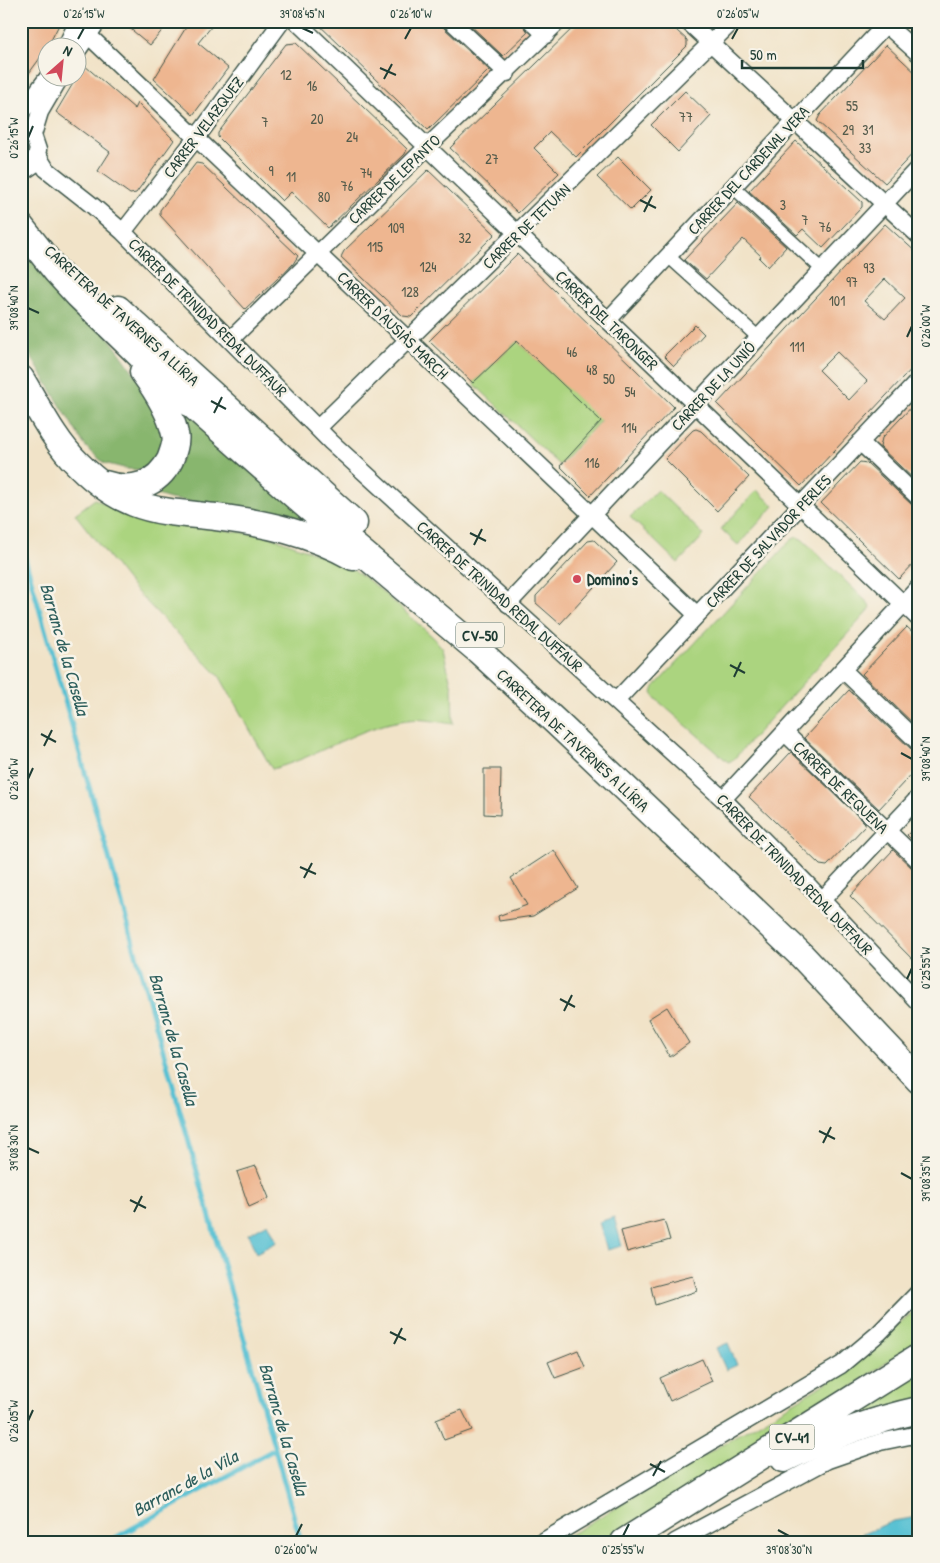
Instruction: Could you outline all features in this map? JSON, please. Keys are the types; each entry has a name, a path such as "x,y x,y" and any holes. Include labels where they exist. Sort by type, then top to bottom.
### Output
{"main road":[{"name":"CARRETERA DE TAVERNES A LLÍRIA","path":"21,227 56,271 102,318 242,449 480,651 802,956 919,1080"},
{"name":"CARRETERA DE TAVERNES A LLÍRIA","path":"21,227 85,279 647,786 808,945 919,1065"},
{"path":"98,482 114,487 128,488 141,486 156,479 165,469 173,453 176,436 169,415 155,388 102,318"},
{"path":"21,379 60,442 76,463 98,482 134,503 160,510 240,520 288,530 304,534 338,549 384,579 533,706 557,723"},
{"name":"CV-41","path":"624,1542 665,1518 919,1356"},
{"name":"CV-41","path":"665,1518 808,1447 919,1410"}],"street":[{"path":"70,38 78,21"},
{"path":"86,38 98,21"},
{"name":"CARRER VELAZQUEZ","path":"123,232 197,137 282,21"},
{"name":"CARRER DEL TARONGER","path":"296,21 919,619"},
{"path":"451,21 506,73"},
{"path":"530,21 546,35"},
{"name":"CARRER DE LEPANTO","path":"231,339 426,147 559,21"},
{"path":"687,21 919,236"},
{"name":"CARRER DE TETUAN","path":"318,428 518,234 733,21"},
{"path":"886,22 919,54"},
{"name":"CARRER DEL CARDENAL VERA","path":"608,320 886,22"},
{"name":"CARRER D'AUSIÀS MARCH","path":"88,35 697,616"},
{"path":"21,113 40,88"},
{"path":"21,174 33,165 38,156 38,145 27,132 36,122 55,88"},
{"name":"CARRER DE TRINIDAD REDAL DUFFAUR","path":"38,156 46,170 123,232 318,428 723,799 919,1003"},
{"name":"CARRER DE LA UNIÓ","path":"508,604 919,167"},
{"name":"CARRER DE TRINIDAD REDAL DUFFAUR","path":"21,174 48,181 78,194"},
{"path":"732,187 823,270"},
{"path":"668,256 759,338"},
{"name":"CARRER DE SALVADOR PERLES","path":"616,700 919,380"},
{"path":"860,442 919,498"},
{"path":"723,799 919,587"},
{"path":"843,670 919,744"},
{"name":"CARRER DE REQUENA","path":"785,733 919,861"},
{"path":"822,900 919,797"},
{"path":"542,1542 841,1365 879,1333 919,1292"},
{"path":"675,1542 828,1460 870,1445 919,1434"}],"green space":[{"path":"21,247 107,335 155,402 165,431 161,455 144,470 128,469 104,463 85,446 21,340"},
{"path":"517,341 601,420 559,465 473,383"},
{"path":"183,404 322,525 248,510 170,499 151,493 180,463 184,455 187,446 187,435"},
{"path":"657,490 704,535 678,563 630,517"},
{"path":"757,490 774,506 738,545 721,529"},
{"path":"95,499 134,518 269,536 347,565 375,585 434,638 443,649 452,688 453,724 430,720 407,720 389,723 372,728 289,764 272,769 220,677 134,589 75,514"},
{"path":"797,537 803,540 869,604 870,609 733,760 728,762 656,699 652,693 654,687 791,540"},
{"path":"919,1307 919,1340 777,1439 601,1542 558,1542 833,1379"},
{"path":"919,1368 919,1400 816,1434"}],"water":[{"path":"614,1217 622,1246 607,1250 599,1222"},
{"path":"268,1223 277,1242 256,1253 248,1234"},
{"path":"728,1343 737,1365 726,1370 716,1348"},
{"path":"919,1517 919,1542 844,1542 893,1521"}],"building":[{"path":"21,21 61,21 52,38 38,38 38,61 21,84"},
{"path":"121,21 170,21 150,45"},
{"path":"190,21 216,21 198,43 228,68 193,115 154,79"},
{"path":"315,21 441,21 444,28 489,70 428,130"},
{"path":"466,21 521,21 528,32 503,56"},
{"path":"580,21 666,21 687,40 687,46 576,157 550,132 534,148 559,173 518,213 450,148"},
{"path":"296,43 407,149 405,154 328,228 291,192 282,201 218,137 218,133 286,44"},
{"path":"886,45 919,76 919,147 885,183 817,121 820,115"},
{"path":"88,68 135,109 138,103 174,140 136,193 130,194 98,171 110,152 56,112 70,88 88,88"},
{"path":"685,91 711,116 678,152 651,125"},
{"path":"796,141 862,202 862,207 823,248 803,229 797,235 749,191"},
{"path":"618,157 651,190 631,210 597,177"},
{"path":"196,163 202,164 298,256 293,264 245,309 160,215 160,210"},
{"path":"428,170 495,234 411,317 403,316 341,257 344,251"},
{"path":"738,203 786,247 768,267 759,258 761,256 743,239 706,279 684,260"},
{"path":"885,224 919,255 919,361 801,486 717,404","holes":["885,279 905,298 885,319 864,301","837,352 867,381 849,400 819,370"]},
{"path":"517,254 674,407 590,496 560,466 601,421 517,341 473,383 429,341"},
{"path":"695,325 704,334 674,366 664,356"},
{"path":"919,399 919,484 880,447 882,438"},
{"path":"696,429 701,431 749,477 717,511 665,459"},
{"path":"860,462 867,463 912,505 919,508 919,558 899,579 821,503"},
{"name":"Domino's","path":"594,540 617,562 560,624 536,603 536,596 588,541"},
{"path":"907,627 919,638 919,729 862,674"},
{"path":"849,690 912,750 919,753 919,766 879,809 804,738"},
{"path":"791,752 865,823 865,826 827,866 820,865 749,797"},
{"path":"484,769 501,769 500,815 484,814"},
{"path":"919,823 919,847 907,835"},
{"path":"554,850 578,888 533,916 499,921 498,916 527,905 511,878"},
{"path":"893,850 912,868 919,871 919,966 850,896"},
{"path":"667,1007 689,1043 670,1057 648,1019"},
{"path":"256,1166 269,1198 249,1207 237,1172"},
{"path":"664,1220 670,1240 627,1252 621,1231"},
{"path":"693,1276 697,1291 655,1305 651,1287"},
{"path":"578,1350 585,1367 555,1378 548,1362"},
{"path":"702,1359 712,1381 670,1401 660,1378"},
{"path":"462,1410 472,1430 444,1440 436,1420"}],"waterway":[{"name":"Barranc de la Casella","path":"21,544 301,1542"},
{"name":"Barranc de la Vila","path":"108,1542 275,1449"}],"place":[{"name":"Domino's","path":"577,579"}]}
